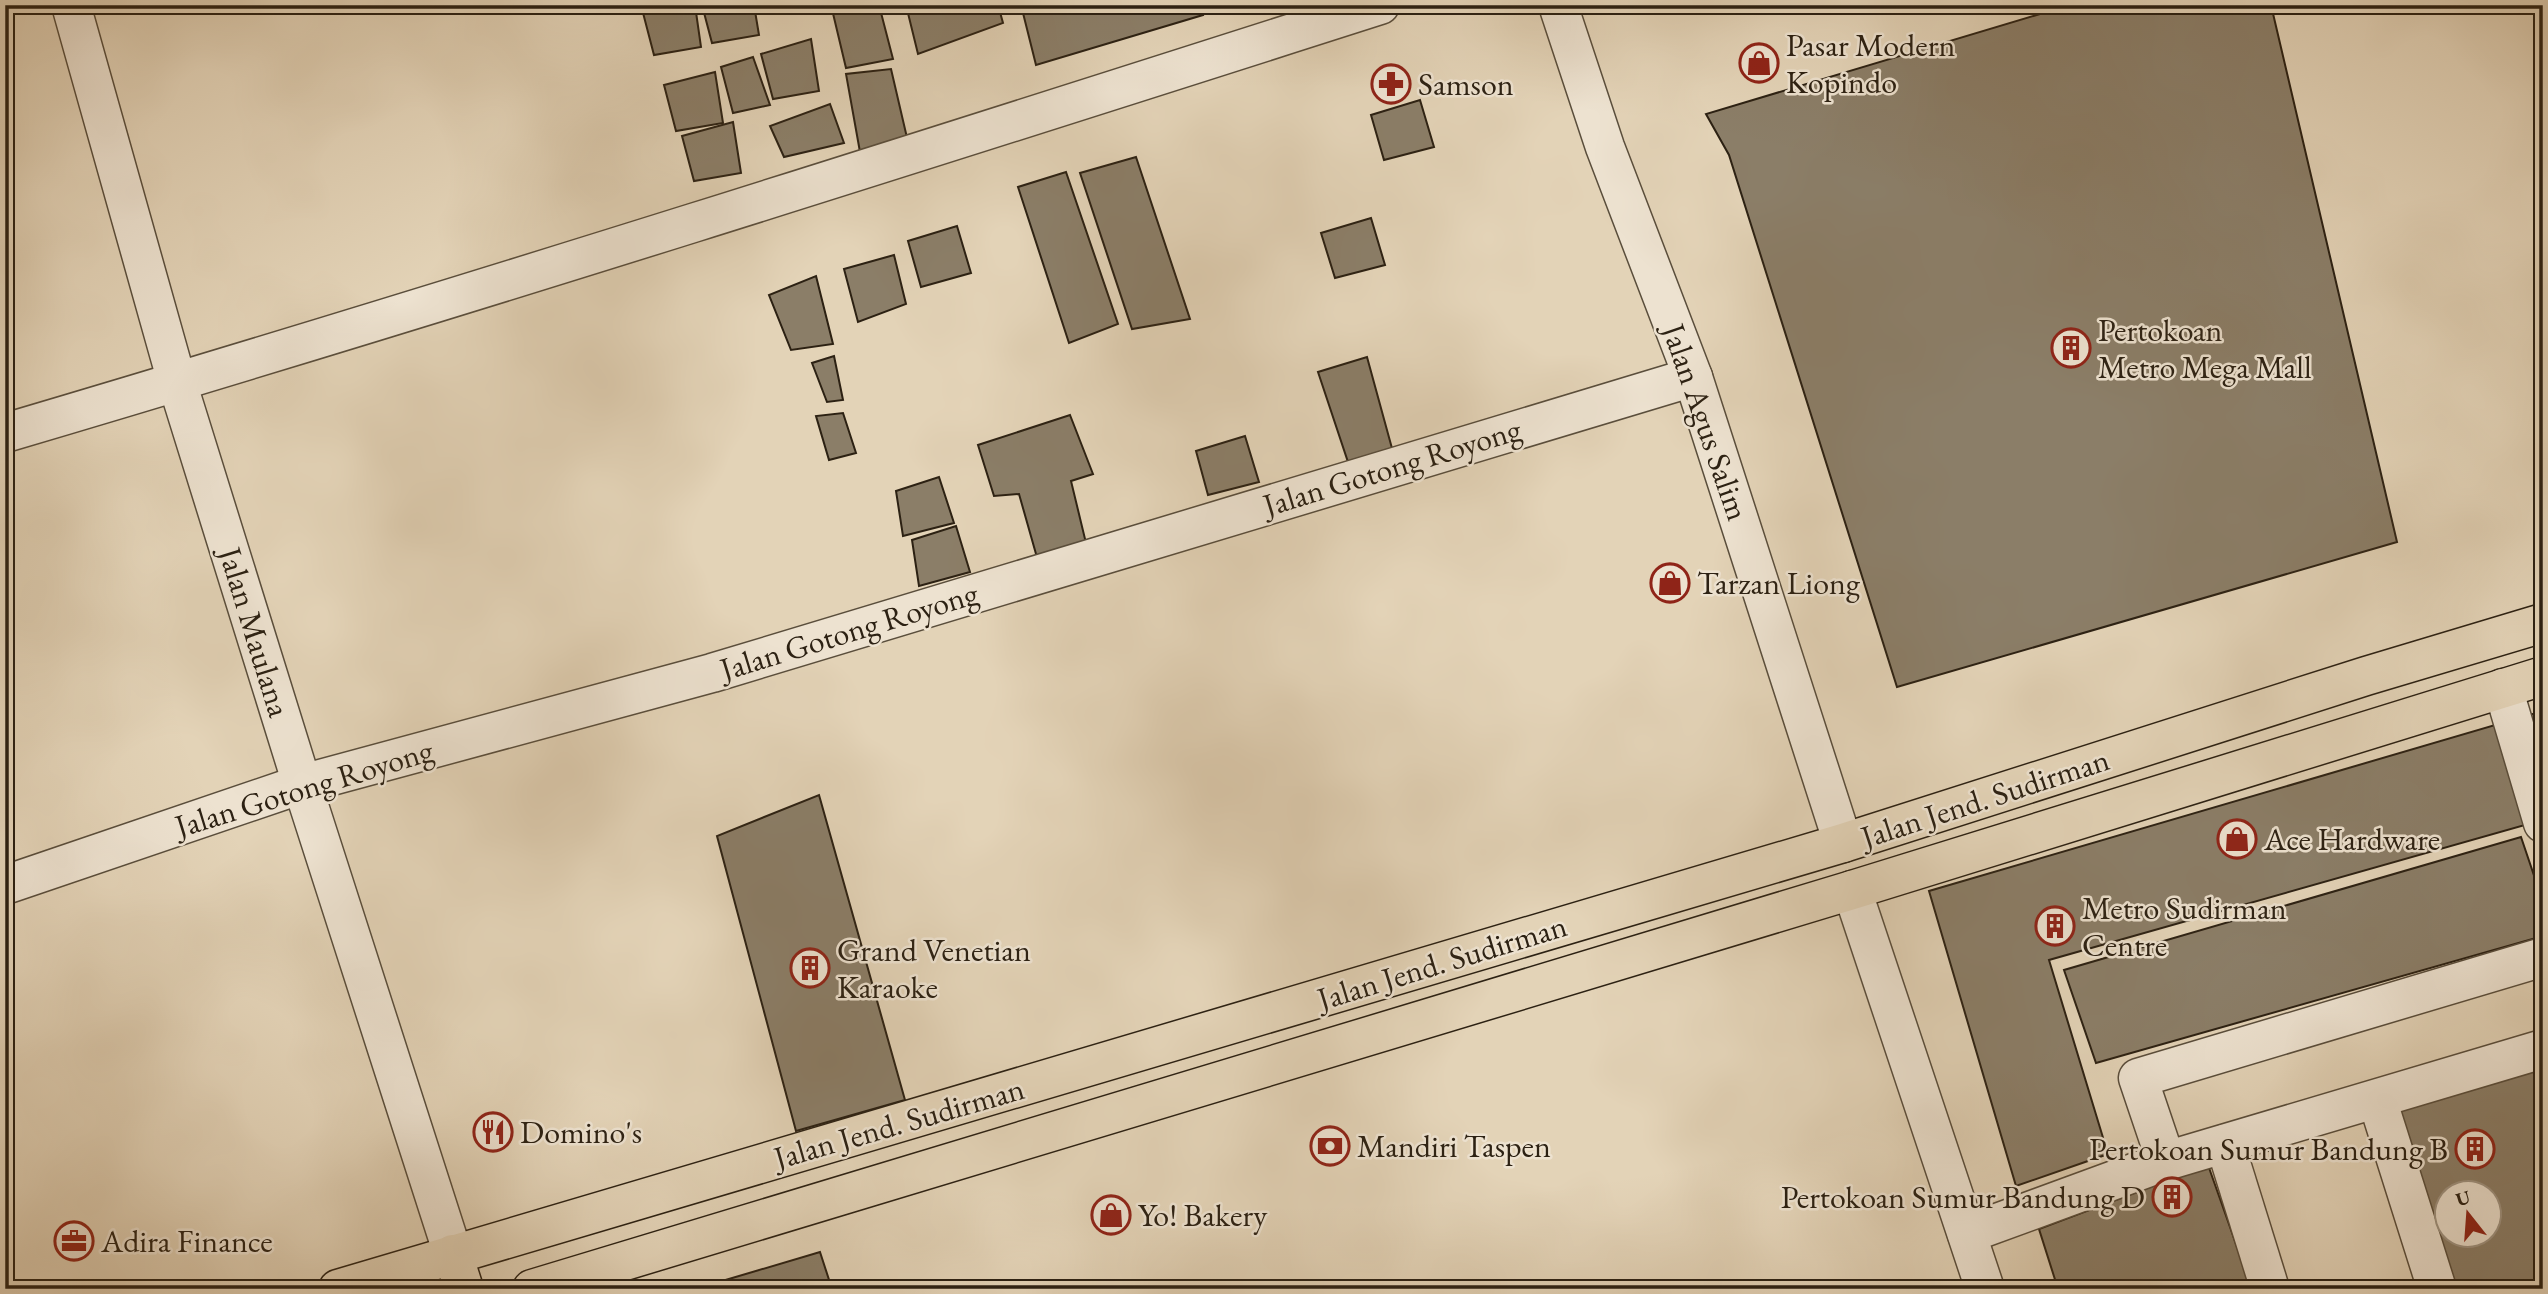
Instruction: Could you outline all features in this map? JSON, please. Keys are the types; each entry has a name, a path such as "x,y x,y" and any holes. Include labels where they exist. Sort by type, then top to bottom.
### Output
{"highway":[{"name":"Jalan Jend. Sudirman","path":"338,1289 458,1271 1046,1080 1843,843 2353,680 2543,623"},
{"name":"Jalan Jend. Sudirman","path":"533,1289 1852,890 2543,676"},
{"path":"1046,1080 1062,1129"}],"street":[{"name":"Jalan Maulana","path":"71,5 177,382 302,785 458,1271"},
{"path":"5,433 900,158 1380,5"},
{"name":"Jalan Agus Salim","path":"1558,5 1605,147 1693,377 1843,843"},
{"name":"Jalan Gotong Royong","path":"5,885 302,785 712,673 1693,377"},
{"path":"2503,688 2543,823"},
{"path":"1852,890 1985,1289"},
{"path":"2166,1161 2138,1077 2543,957"},
{"path":"1967,1234 2166,1161 2543,1049"},
{"path":"2377,1099 2437,1289"},
{"path":"2225,1144 2270,1289"}],"building":[{"path":"656,5 695,5 701,47 654,55 642,9"},
{"path":"702,5 754,5 759,35 712,43"},
{"path":"831,5 879,5 893,59 846,68"},
{"path":"906,5 998,5 1003,23 918,54"},
{"path":"1021,5 1200,5 1203,15 1036,65"},
{"name":"Pertokoan Metro Mega Mall","path":"2070,5 2271,5 2397,542 1897,687 1729,155 1706,114"},
{"path":"811,39 819,91 773,99 761,54"},
{"path":"753,57 770,105 733,113 721,67"},
{"path":"891,69 908,142 860,152 846,74"},
{"path":"715,72 723,123 676,131 664,85"},
{"path":"1420,100 1434,147 1384,160 1371,115"},
{"path":"830,104 844,143 784,157 770,126"},
{"path":"733,122 741,173 694,181 682,136"},
{"path":"1136,157 1190,319 1132,329 1080,173"},
{"path":"1066,172 1118,324 1069,343 1018,187"},
{"path":"1371,218 1385,265 1335,278 1321,233"},
{"path":"957,226 971,273 921,287 908,241"},
{"path":"894,255 906,304 858,322 844,269"},
{"path":"816,276 833,344 791,350 769,295"},
{"path":"834,356 843,400 827,402 812,363"},
{"path":"1367,357 1393,452 1348,462 1318,372"},
{"path":"843,413 856,453 829,460 816,416"},
{"path":"1070,415 1093,474 1071,481 1086,543 1038,561 1019,494 994,496 978,445"},
{"path":"1245,436 1259,482 1208,495 1196,451"},
{"path":"939,477 954,523 903,536 896,491"},
{"path":"956,526 970,572 919,586 912,540"},
{"name":"Metro Sudirman Centre","path":"2543,711 2543,759 2525,825 2049,960 2108,1154 2016,1186 1929,891"},
{"name":"Grand Venetian Karaoke","path":"819,795 905,1100 796,1131 717,836"},
{"path":"2521,837 2543,902 2543,936 2096,1063 2064,970"},
{"name":"Pertokoan Sumur Bandung B","path":"2543,1064 2543,1289 2451,1289 2438,1248 2502,1248 2502,1178 2432,1178 2432,1230 2392,1106"},
{"name":"Pertokoan Sumur Bandung D","path":"2208,1165 2252,1289 2058,1289 2039,1229"},
{"path":"820,1252 832,1289 695,1289"}],"place":[{"name":"Pasar Modern Kopindo","path":"1759,63"},
{"name":"Samson","path":"1391,84"},
{"name":"Pertokoan Metro Mega Mall","path":"2071,348"},
{"name":"Tarzan Liong","path":"1670,583"},
{"name":"Ace Hardware","path":"2237,839"},
{"name":"Metro Sudirman Centre","path":"2055,926"},
{"name":"Grand Venetian Karaoke","path":"810,968"},
{"name":"Domino's","path":"493,1132"},
{"name":"Mandiri Taspen","path":"1330,1146"},
{"name":"Pertokoan Sumur Bandung B","path":"2475,1149"},
{"name":"Pertokoan Sumur Bandung D","path":"2172,1197"},
{"name":"Yo! Bakery","path":"1111,1215"},
{"name":"Adira Finance","path":"74,1241"}]}
